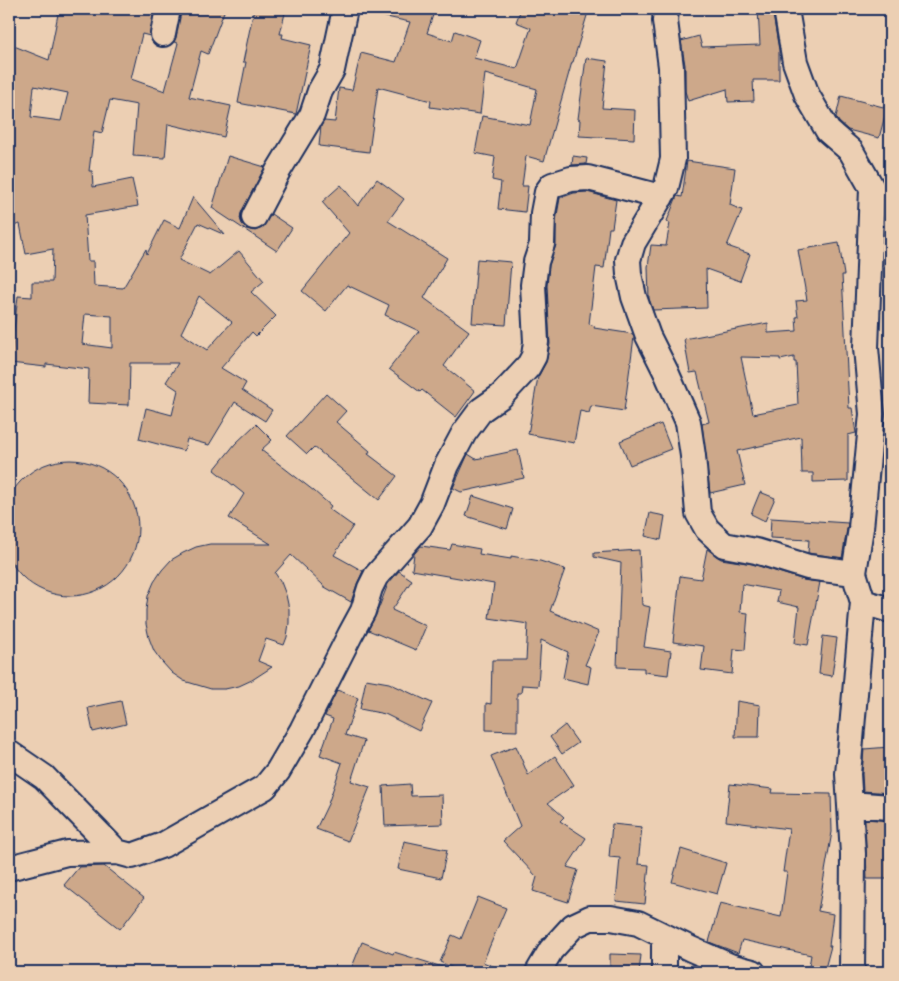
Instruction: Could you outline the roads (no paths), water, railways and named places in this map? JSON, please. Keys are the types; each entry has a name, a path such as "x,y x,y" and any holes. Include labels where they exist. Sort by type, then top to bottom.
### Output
{"street":[{"path":"163,34 168,9"},
{"path":"254,217 278,170 312,115 320,91 332,70 345,9"},
{"path":"666,9 665,21 671,67 673,159 666,188 633,243 628,260 634,298 648,336 688,422 698,513 707,529 724,545 756,551 808,567 854,573"},
{"path":"786,9 796,62 807,95 828,131 851,151 872,188 866,348 872,414 861,528 854,573 863,602 848,774 853,854 852,972"},
{"path":"9,868 67,853 117,852 132,856 163,845 265,787 278,771 302,730 359,619 376,576 420,526 432,504 447,464 464,433 481,410 501,396 528,367 534,356 536,342 533,285 536,262 542,244 544,206 552,186 571,179 588,178 660,197"},
{"path":"863,602 890,610"},
{"path":"9,752 44,777 117,852"},
{"path":"850,804 890,807"},
{"path":"538,972 551,950 573,926 590,918 611,918 638,923 664,937 730,966 753,972"},
{"path":"664,937 664,972"}]}
